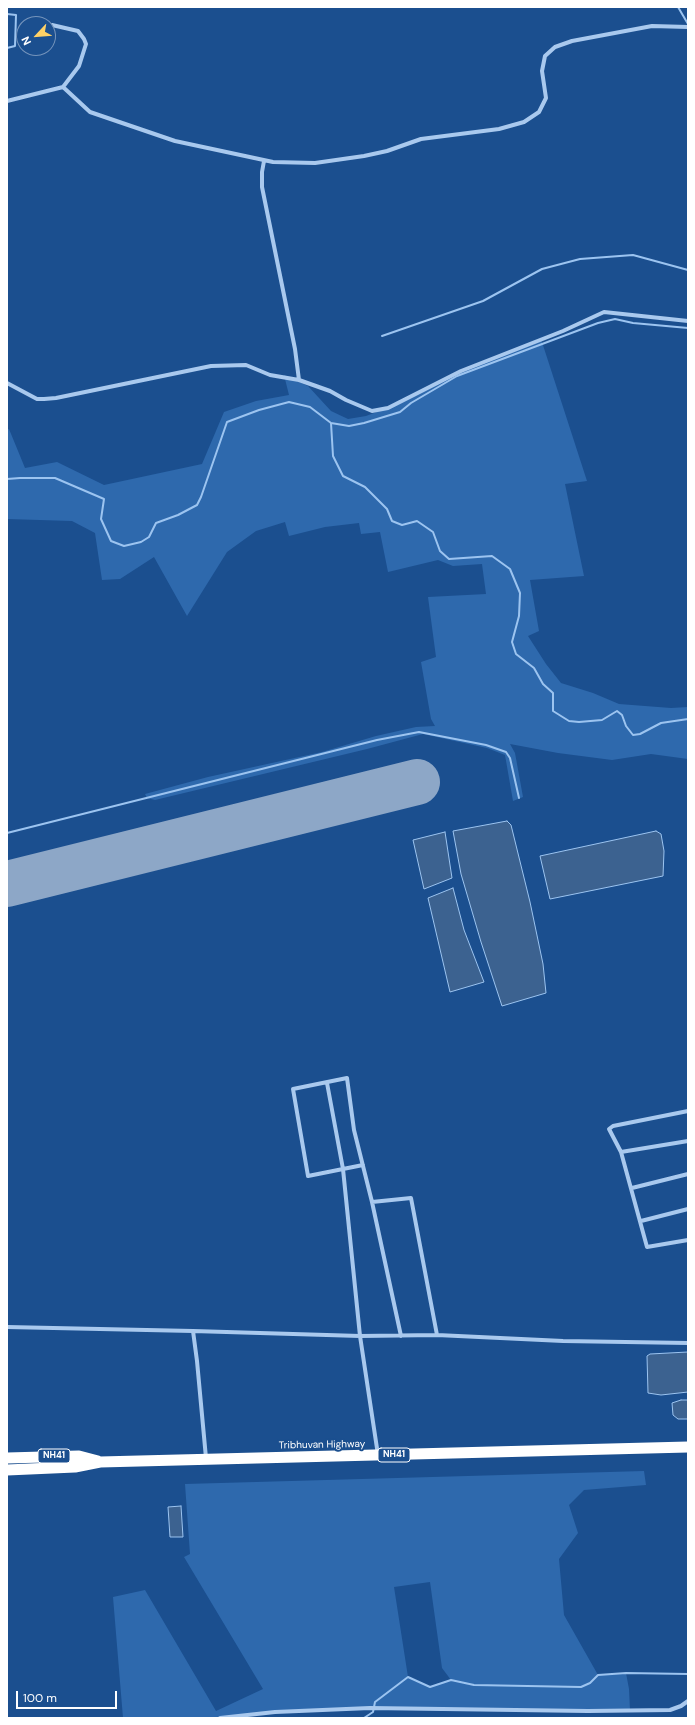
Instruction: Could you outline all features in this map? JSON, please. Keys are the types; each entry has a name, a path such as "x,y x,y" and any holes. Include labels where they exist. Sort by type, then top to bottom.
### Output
{"highway":[{"name":"Tribhuvan Highway","path":"100,1462 688,1447"},
{"name":"NH41","path":"7,1458 79,1456 100,1462"},
{"name":"NH41","path":"7,1470 75,1467 100,1462"}],"street":[{"path":"7,101 62,87 79,66 86,44 84,39 78,31 56,26"},
{"path":"62,87 90,112 175,141 274,162 315,163 387,151 421,139 499,129 524,122 539,112 546,98 542,71 544,56 555,47 572,41 652,26 688,27"},
{"path":"264,160 262,187 299,380"},
{"path":"7,384 37,398 44,399 56,398 212,366 246,365 270,375 299,380 330,391 346,400 372,411 388,408 461,371 563,331 604,312 688,321"},
{"path":"362,1165 308,1176 293,1089 347,1078 354,1130 372,1202 401,1336"},
{"path":"327,1083 343,1169 360,1336 378,1456"},
{"path":"688,1111 613,1126 609,1129 621,1152 647,1247 688,1240"},
{"path":"621,1152 688,1141"},
{"path":"632,1188 688,1174"},
{"path":"372,1202 411,1198 437,1335"},
{"path":"641,1221 688,1209"},
{"path":"7,1327 360,1336 437,1335 563,1341 688,1343"},
{"path":"193,1331 206,1460"},
{"path":"220,1718 275,1712 370,1708 588,1711 670,1710 688,1701"}],"shaded area":[{"path":"541,339 587,481 565,484 584,576 530,580 539,631 528,636 546,664 561,683 593,693 619,704 671,708 688,707 688,759 651,754 612,760 558,753 510,744 515,753 523,797 513,801 505,755 487,748 423,734 155,800 147,798 145,794 208,777 322,752 376,736 416,727 435,726 431,719 421,662 436,657 428,597 486,594 482,564 453,566 438,560 388,572 380,532 361,534 359,523 325,527 289,536 285,522 256,531 227,552 187,616 154,557 120,579 102,580 95,533 72,521 7,519 7,430 9,429 25,468 57,462 104,485 202,464 224,412 256,401 289,395 284,375 308,386 331,411 348,419 366,416 395,405 461,371"},
{"path":"507,821 511,825 530,902 543,964 546,993 502,1006 461,874 453,831"},
{"path":"656,831 661,834 664,851 663,876 550,899 540,856"},
{"path":"445,832 452,878 424,889 413,840"},
{"path":"453,888 464,930 484,982 450,992 428,898"},
{"path":"688,1352 688,1392 661,1395 648,1393 647,1356 650,1354"},
{"path":"681,1400 688,1400 688,1419 678,1419 673,1415 672,1403"},
{"path":"644,1471 646,1485 584,1490 569,1505 578,1533 559,1559 564,1615 598,1675 626,1673 629,1689 630,1710 370,1708 275,1712 220,1718 123,1718 113,1597 145,1590 216,1711 263,1689 184,1557 190,1554 185,1484","holes":["430,1582 442,1668 451,1680 430,1687 408,1677 394,1587"]},
{"path":"181,1506 183,1537 170,1537 168,1507"}],"waterway":[{"path":"678,7 688,24"},
{"path":"7,14 16,15 15,46 7,48"},
{"path":"382,336 483,301 542,269 580,259 633,255 688,270"},
{"path":"331,423 349,426 400,412 411,403 457,376 598,323 615,319 633,323 688,328"},
{"path":"7,479 55,478 104,499 101,519 111,541 124,546 141,542 149,537 156,523 178,515 197,505 227,422 259,410 289,402 310,407 331,423 333,456 343,476 365,487 387,509 392,521 402,525 417,521 433,532 440,551 449,559 492,556 510,569 520,593 519,616 512,642 516,654 534,668 543,684 553,693 553,711 569,721 579,722 602,720 617,711 622,715 626,726 633,735 640,734 661,723 688,719"},
{"path":"7,833 377,740 419,732 486,745 506,752 510,758 519,798"},
{"path":"364,1718 373,1712 375,1702 408,1677 430,1687 451,1680 474,1685 581,1687 590,1683 598,1675 626,1673 688,1674"}],"runway":[{"path":"7,884 417,782"}]}
